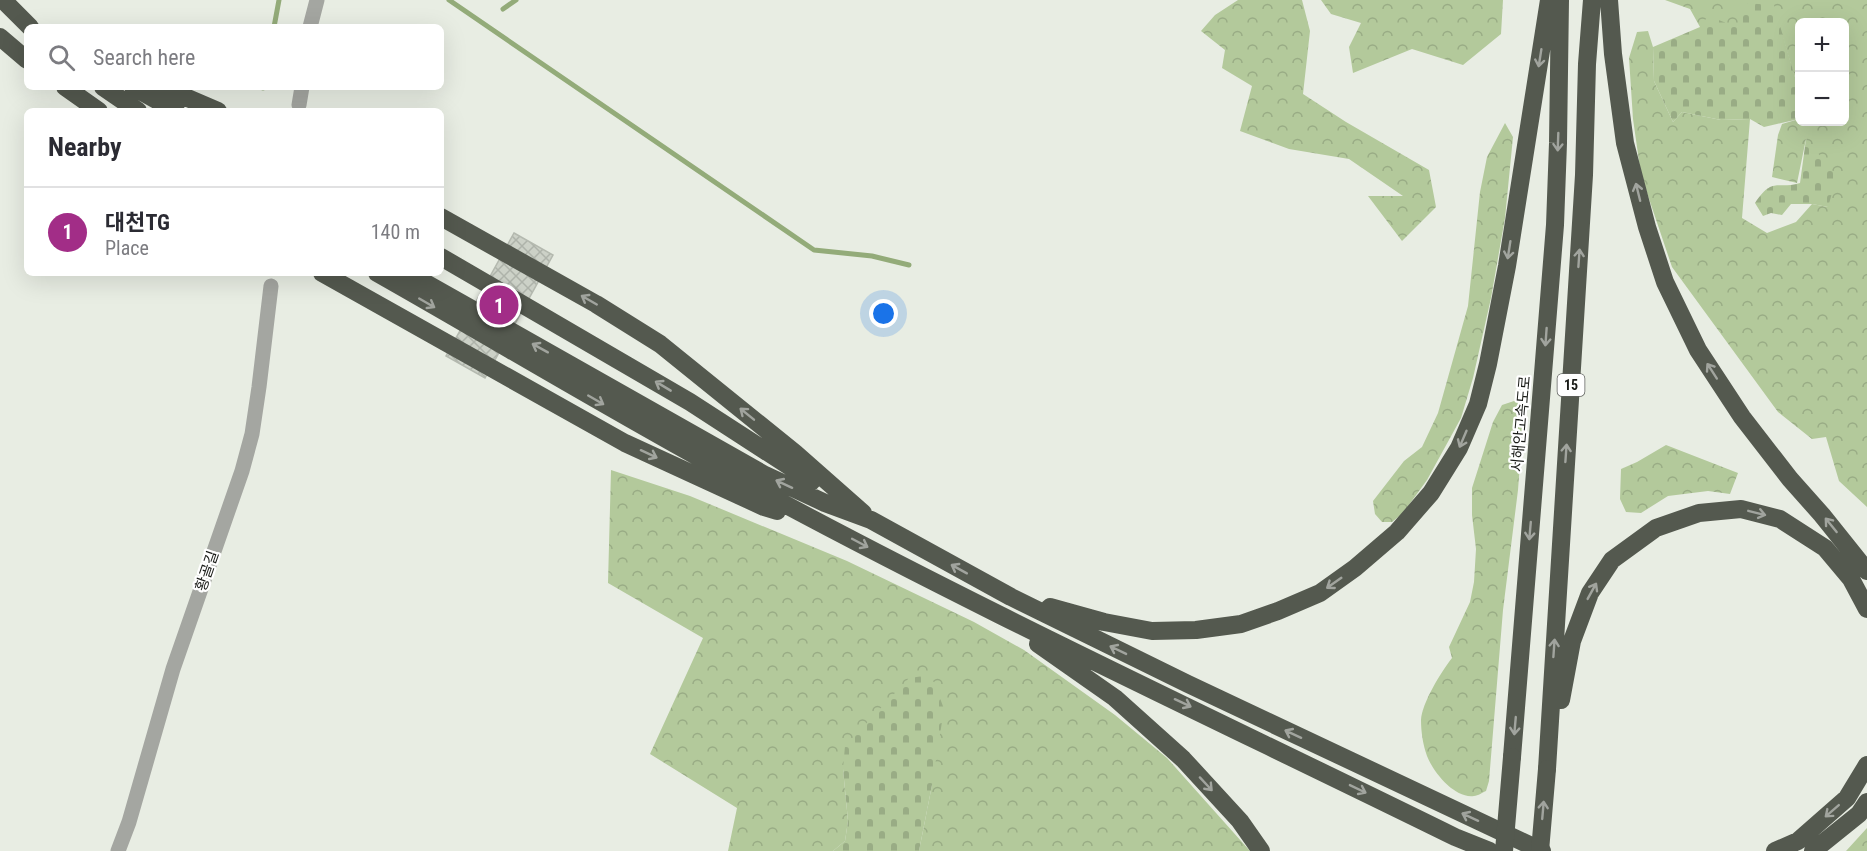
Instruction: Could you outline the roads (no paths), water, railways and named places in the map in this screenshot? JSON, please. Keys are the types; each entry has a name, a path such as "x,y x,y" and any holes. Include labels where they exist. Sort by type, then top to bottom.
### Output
{"highway":[{"path":"3,0 27,24"},
{"path":"1011,597 1104,622 1152,631 1196,630 1241,624 1320,593 1355,568 1397,532 1431,494 1459,448 1478,404 1507,266 1549,0"},
{"name":"서해안고속도로","path":"1504,851 1555,225 1560,0"},
{"name":"15","path":"1541,851 1584,175 1587,64 1592,0"},
{"path":"1609,0 1613,54 1625,143 1647,227 1665,282 1698,350 1742,417 1790,479 1867,571"},
{"path":"0,37 24,59"},
{"path":"56,90 77,108"},
{"path":"69,90 95,108"},
{"path":"107,90 134,108"},
{"path":"138,90 171,108"},
{"path":"169,90 211,108"},
{"path":"444,219 587,298 660,344 795,453 871,520"},
{"path":"444,259 690,402 871,520 1011,597 1188,684 1541,851"},
{"path":"327,276 625,443 764,507 827,526"},
{"path":"381,276 740,480 998,615 1455,837 1490,851"},
{"path":"413,276 765,475 825,503 871,520"},
{"path":"1547,769 1572,641 1590,593 1612,560 1656,528 1699,513 1741,509 1780,519 1825,548 1851,579 1867,609"},
{"path":"998,615 1114,698 1174,751 1240,821 1261,851"},
{"path":"1775,851 1797,841 1847,798 1867,765"},
{"path":"1813,851 1859,814 1867,802"}],"street":[{"path":"311,24 317,0"},
{"path":"299,105 302,90"},
{"name":"황골길","path":"118,851 129,822 173,669 242,471 252,434 260,387 271,286"}],"waterway":[{"path":"275,24 279,0"},
{"path":"449,0 814,250 872,256 909,265"},
{"path":"503,9 516,0"}],"place":[{"name":"대천TG","path":"499,305"}]}
